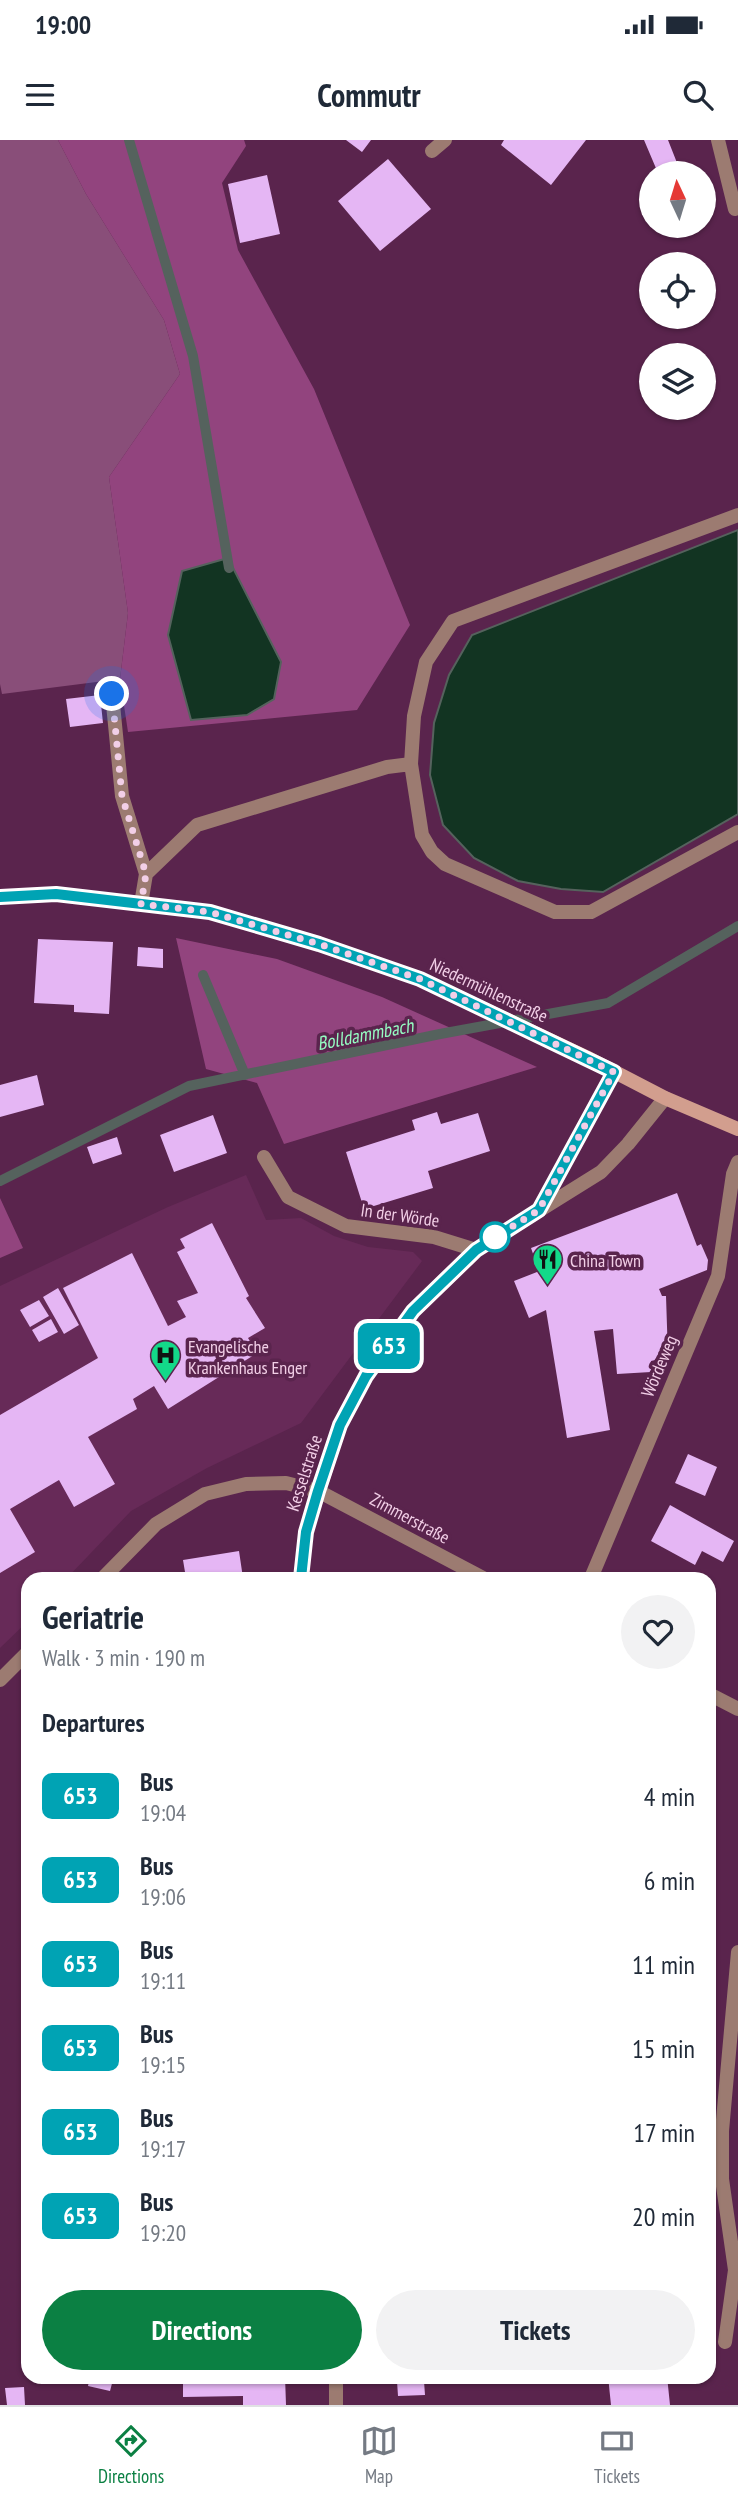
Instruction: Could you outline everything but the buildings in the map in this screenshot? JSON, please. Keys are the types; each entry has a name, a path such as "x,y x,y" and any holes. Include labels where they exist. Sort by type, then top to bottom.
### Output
{"main road":[{"name":"Niedermühlenstraße","path":"0,897 56,894 210,912 319,944 420,979 586,1057 665,1098 738,1129"}],"street":[{"path":"432,151 445,140"},
{"path":"718,140 735,209"},
{"path":"738,515 453,621 426,662 414,716 411,764 422,835 432,852 445,864 555,912 591,912 738,832"},
{"path":"112,694 122,796 146,874 141,904"},
{"path":"146,874 197,825 387,767 411,764"},
{"name":"Kesselstraße","path":"539,1210 614,1072"},
{"name":"Kesselstraße","path":"302,1572 306,1532 340,1425 366,1376 413,1311 476,1250 600,1172 628,1144 665,1098"},
{"name":"In der Wörde","path":"264,1157 288,1197 346,1226 434,1237 476,1250"},
{"name":"Wördeweg","path":"594,1572 718,1276 733,1174 738,1162"},
{"name":"Zimmerstraße","path":"109,1572 156,1524 205,1494 260,1483 286,1483 318,1491 472,1572"},
{"path":"0,1680 21,1659"},
{"path":"716,1698 738,1709"},
{"path":"725,2342 735,2270 722,2179 723,2131 738,1952"},
{"path":"336,2384 336,2405"}],"shaded area":[{"path":"0,140 58,140 86,194 164,320 180,374 109,477 128,613 120,679 2,694 0,684"},
{"path":"58,140 244,140 246,146 222,183 238,250 314,389 410,625 357,710 128,732 120,679 128,613 109,477 180,374 164,320 86,194","holes":["281,662 274,699 247,715 191,720"]},
{"path":"738,530 738,814 603,892 561,889 518,881 474,858 443,825 430,775 434,723 449,675 472,635"},
{"path":"228,558 281,662 274,699 247,715 191,720 168,635 182,571"},
{"path":"176,938 277,959 382,997 537,1067 284,1144 257,1083 206,1069"},
{"name":"Evangelische Krankenhaus Enger","path":"246,1175 266,1220 301,1218 334,1236 368,1247 413,1252 422,1261 301,1423 207,1468 131,1511 73,1572 21,1572 21,1628 0,1648 0,1286 168,1207"},
{"path":"0,1198 23,1248 0,1258"}],"waterway":[{"path":"129,140 193,356 229,568"},
{"name":"Bolldammbach","path":"0,1181 189,1086 440,1034 608,1003 738,926"},
{"path":"203,975 245,1075"}],"bus line":[{"name":"653","path":"0,897 56,894 210,912 319,944 420,979 614,1072 539,1210 476,1250 413,1311 366,1376 340,1425 318,1491 306,1532 302,1572"}],"place":[{"name":"China Town","path":"547,1287"},
{"name":"Evangelische Krankenhaus Enger","path":"165,1383"}],"route":[{"path":"112,694 122,796 146,874 141,904 210,912 319,944 420,979 614,1072 539,1210 495,1237"}]}
